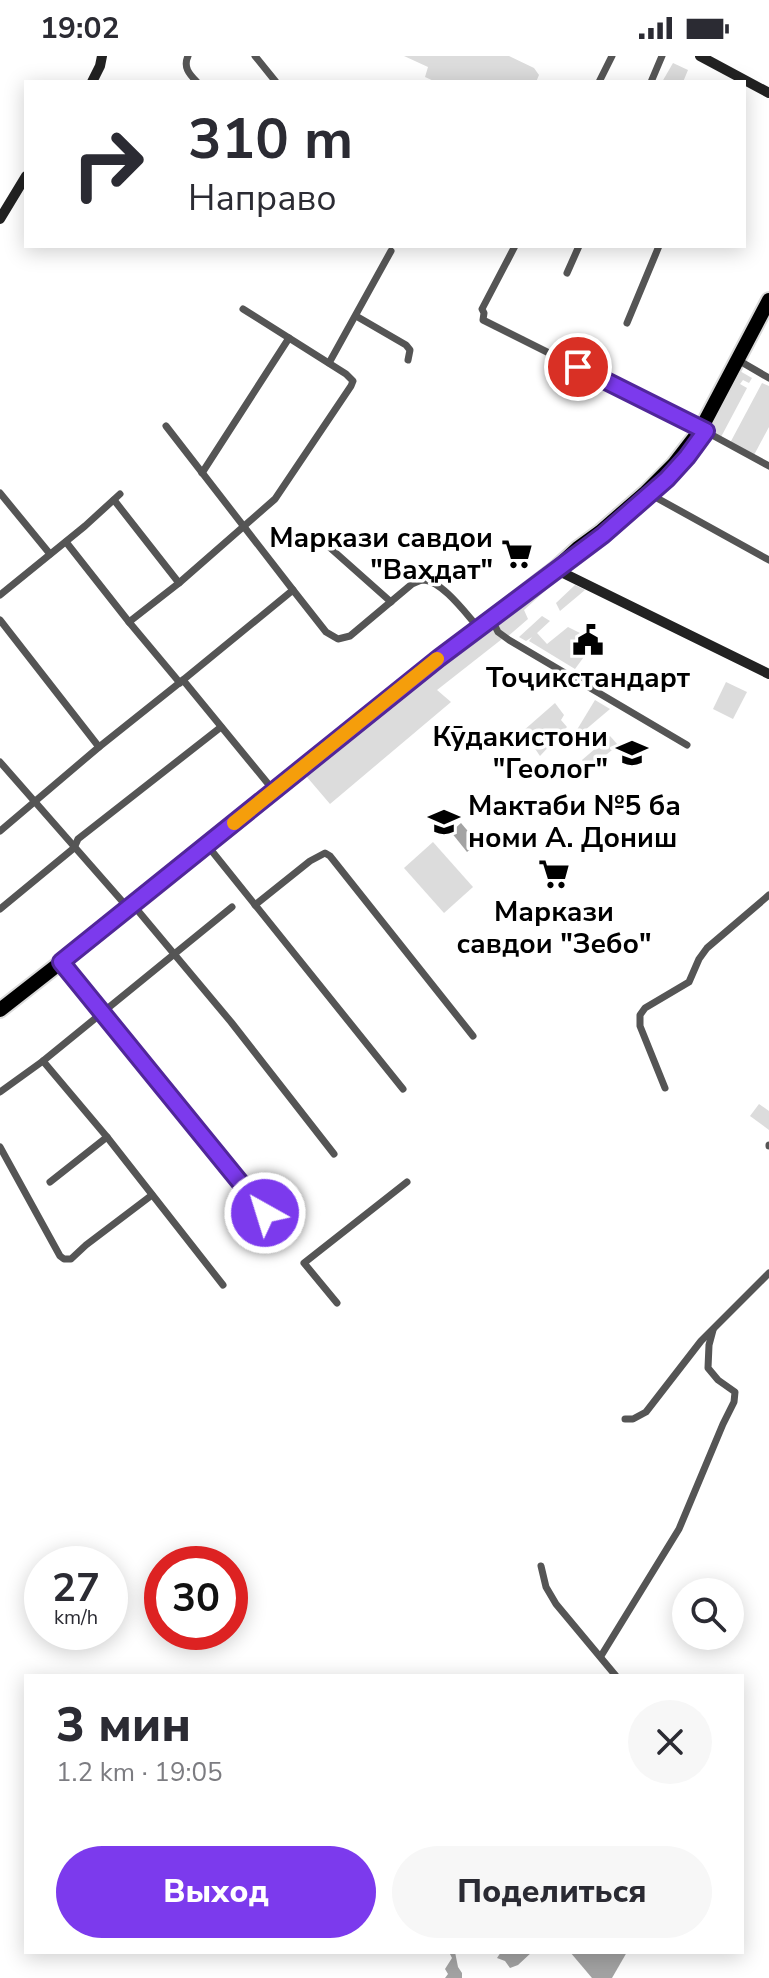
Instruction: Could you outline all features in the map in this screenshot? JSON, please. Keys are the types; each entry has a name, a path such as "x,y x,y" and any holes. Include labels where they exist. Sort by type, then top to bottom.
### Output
{"highway":[{"path":"741,362 769,300"},
{"path":"0,1010 648,494 704,430 769,312"}],"street":[{"path":"93,80 102,56"},
{"path":"188,56 185,64 195,80"},
{"path":"255,56 274,80"},
{"path":"600,80 612,56"},
{"path":"652,80 662,56"},
{"path":"700,56 728,77"},
{"path":"746,84 769,93"},
{"path":"0,219 24,179"},
{"path":"514,248 482,309 483,320 704,430 769,466"},
{"path":"567,273 578,248"},
{"path":"627,323 658,248"},
{"path":"329,363 391,251"},
{"path":"129,622 275,499 353,381 243,309"},
{"path":"356,316 406,345 410,350 408,360"},
{"path":"202,473 289,338"},
{"path":"741,362 769,378"},
{"path":"166,426 326,632 338,639 350,636 418,581 430,581 446,593 478,627"},
{"path":"0,493 50,554"},
{"path":"648,494 769,560"},
{"path":"0,595 117,497 179,583"},
{"path":"66,542 129,622 274,791"},
{"path":"328,546 391,602"},
{"path":"555,569 769,674"},
{"path":"0,831 293,590"},
{"path":"491,618 498,632 509,640 687,745"},
{"path":"0,620 99,747"},
{"path":"0,909 74,848 78,839 221,727"},
{"path":"0,762 74,848 174,954 334,1154"},
{"path":"207,845 403,1089"},
{"path":"255,905 310,861 325,853 330,856 473,1036"},
{"path":"665,1088 638,1021 640,1015 645,1008 689,982 707,948 769,895"},
{"path":"0,1092 43,1061 232,907"},
{"path":"61,962 265,1213"},
{"path":"43,1061 223,1285"},
{"path":"50,1182 107,1137"},
{"path":"0,1147 64,1259 71,1259 152,1195"},
{"path":"337,1303 304,1263 407,1182"},
{"path":"625,1419 633,1419 646,1412 701,1341 769,1273"},
{"path":"601,1656 679,1529 734,1402 735,1392 708,1368 713,1330"},
{"path":"541,1566 546,1587 556,1604 614,1674"}],"shaded area":[{"path":"404,56 509,56 534,68 539,75 537,80 432,80 425,77 428,67"},
{"path":"673,63 688,70 684,80 663,80"},
{"path":"738,370 752,378 749,383 743,380 740,384 747,388 721,437 707,429"},
{"path":"762,383 769,386 769,427 754,455 730,443"},
{"path":"555,569 565,573 524,610 528,619 506,638 491,618"},
{"path":"575,585 585,590 560,611 556,603"},
{"path":"542,616 550,621 537,633 547,644 568,627 582,634 575,648 586,654 575,669 529,641 532,637 526,641 519,637"},
{"path":"490,621 502,639 437,690 451,702 330,804 301,770"},
{"path":"726,682 747,692 733,719 713,709"},
{"path":"595,700 610,709 578,736 575,733"},
{"path":"555,703 564,715 561,720 567,727 540,756 523,731"},
{"path":"610,736 618,745 589,769 582,760"},
{"path":"461,823 478,843 467,852 451,832"},
{"path":"433,842 473,887 444,913 404,868"},
{"path":"759,1104 769,1111 769,1130 750,1116"},
{"path":"450,1954 455,1954 462,1978 445,1978 448,1974 445,1969 452,1958"},
{"path":"500,1954 530,1954 510,1968 505,1961 497,1958"},
{"path":"572,1954 626,1954 612,1978 592,1978"}],"slow traffic":[{"path":"234,823 437,659"}],"place":[{"name":"Маркази савдои \"Ваҳдат\"","path":"517,554"},
{"name":"Тоҷикстандарт","path":"588,640"},
{"name":"Кӯдакистони \"Геолог\"","path":"632,753"},
{"name":"Мактаби №5 ба номи А. Дониш","path":"444,822"},
{"name":"Маркази савдои \"Зебо\"","path":"554,874"}],"route":[{"path":"265,1213 61,962 439,658 603,535 667,479 706,431 578,367"}]}
